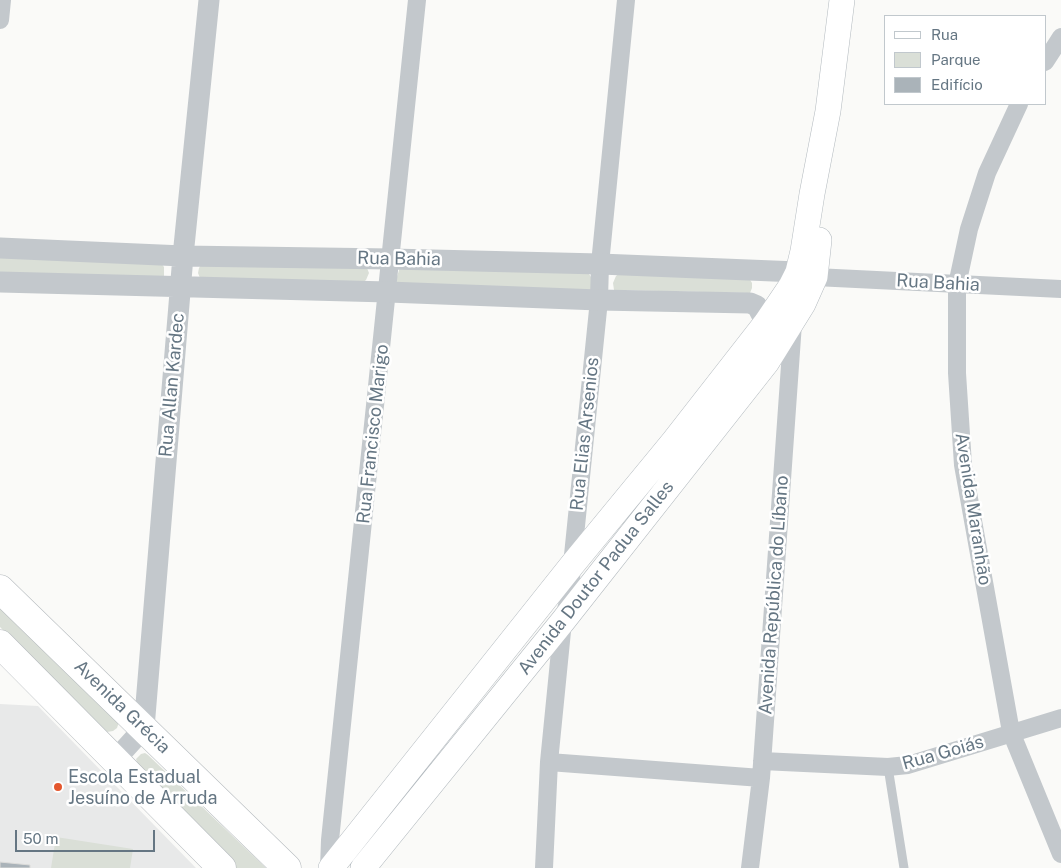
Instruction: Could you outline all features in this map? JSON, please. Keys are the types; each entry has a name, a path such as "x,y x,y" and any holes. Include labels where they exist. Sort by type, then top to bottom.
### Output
{"main road":[{"path":"806,275 803,251 828,110 842,0"},
{"name":"Avenida Doutor Padua Salles","path":"363,868 563,621 767,362 803,304 806,275"},
{"name":"Avenida Doutor Padua Salles","path":"330,868 572,565 674,441 782,302 806,275"},
{"name":"Avenida Grécia","path":"0,589 287,868"},
{"path":"0,644 222,868"}],"street":[{"path":"0,20 2,0"},
{"name":"Rua Allan Kardec","path":"144,728 183,256 209,0"},
{"name":"Rua Francisco Marigo","path":"330,868 330,840 417,0"},
{"name":"Rua Elias Arsenios","path":"544,868 549,762 563,621 570,594 626,0"},
{"path":"1046,60 1061,37"},
{"name":"Avenida Maranhão","path":"1019,105 987,172 969,229 957,285 957,373 963,465 1011,732 1061,854"},
{"name":"Rua Bahia","path":"0,248 183,256 391,258 600,264 753,271 957,285 1061,289"},
{"path":"753,271 760,280 760,286 758,296 750,303 757,306 766,323"},
{"name":"Rua Bahia","path":"0,282 750,303"},
{"name":"Avenida República do Líbano","path":"750,868 761,778 794,321"},
{"name":"Rua Goiás","path":"762,761 888,768 908,765 1061,718"},
{"path":"115,760 144,728"},
{"path":"549,762 761,778"}],"lane":[{"path":"888,768 904,868"}],"shaded area":[{"name":"Escola Estadual Jesuíno de Arruda","path":"0,704 38,706 196,868 0,868"}],"green space":[{"path":"0,252 161,263 164,267 164,279 0,276"},
{"path":"202,263 367,268 369,273 366,280 360,285 200,278 198,273"},
{"path":"400,267 587,271 591,277 592,286 589,294 398,285 396,280"},
{"path":"622,271 749,278 752,288 750,293 614,290 613,283 616,276"},
{"path":"0,602 119,722 117,728 107,732 101,730 0,627"},
{"path":"145,753 266,868 236,868 140,770 136,759"},
{"path":"56,837 133,849 130,868 51,868"}],"building":[{"path":"0,862 30,865 30,868 0,868"}],"place":[{"name":"Escola Estadual Jesuíno de Arruda","path":"58,787"}]}
